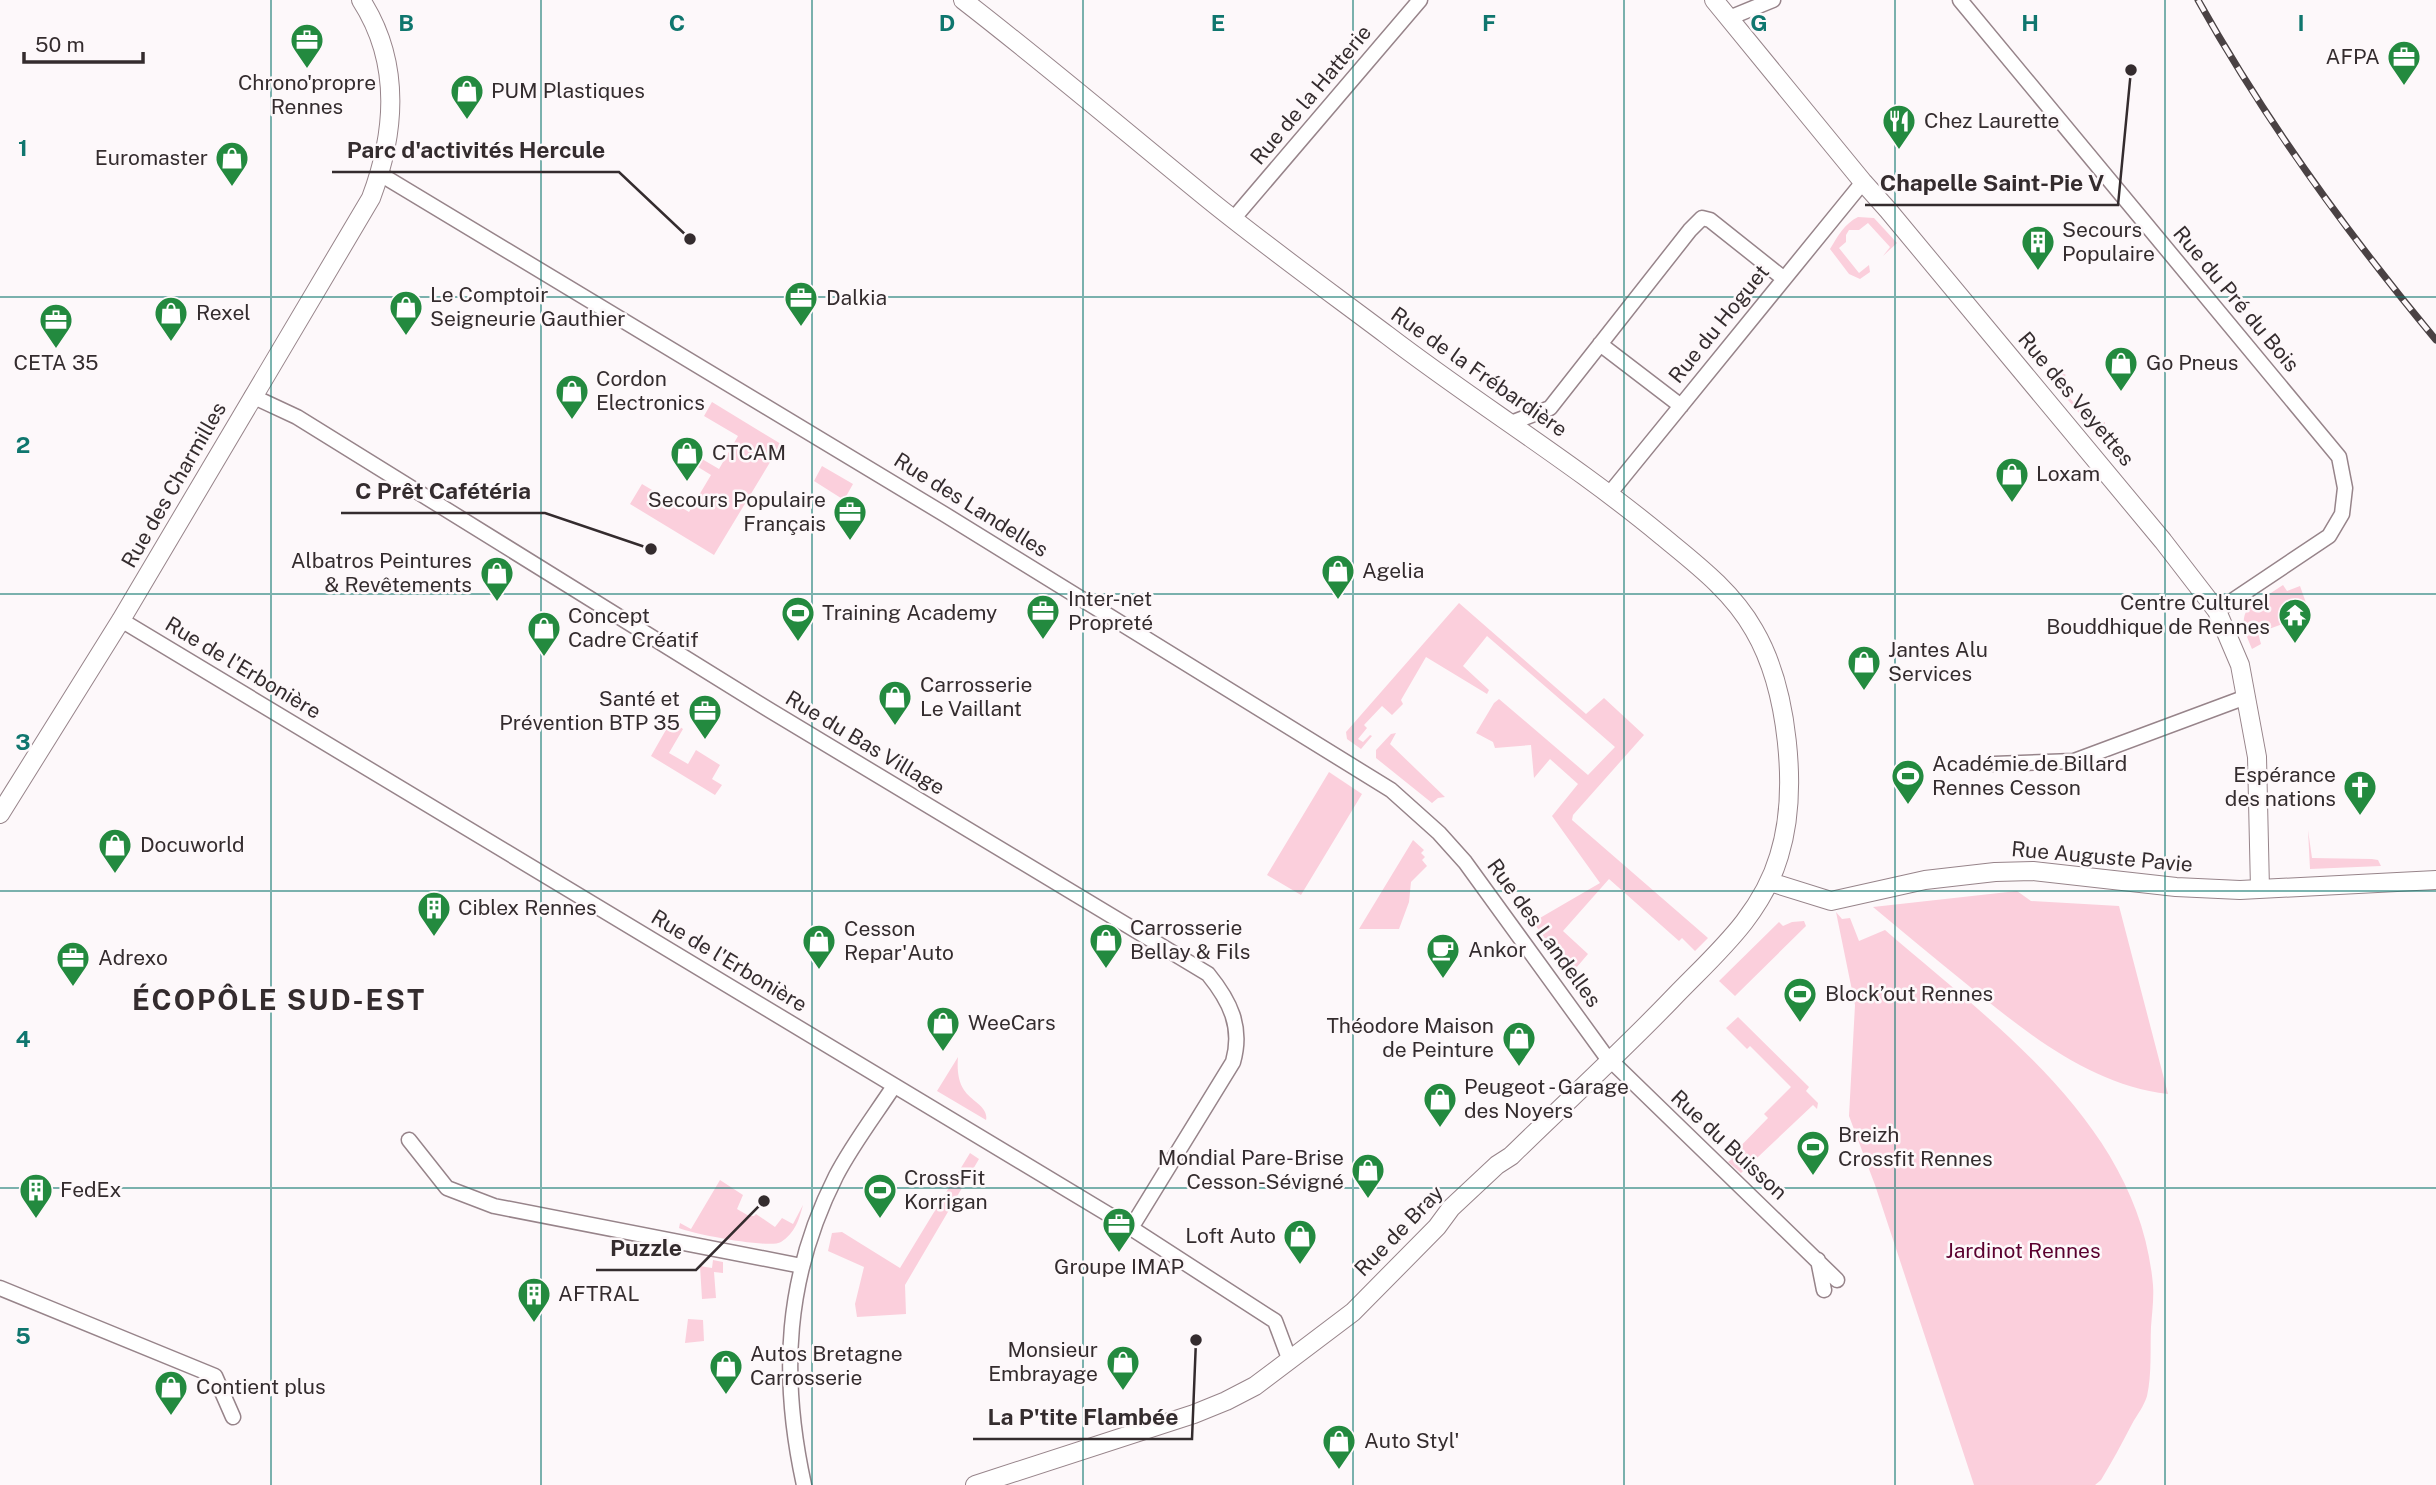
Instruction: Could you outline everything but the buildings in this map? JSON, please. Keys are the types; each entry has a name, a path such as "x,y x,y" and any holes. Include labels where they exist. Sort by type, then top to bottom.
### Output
{"street":[{"path":"361,0 382,46 390,82 389,133 380,174"},
{"name":"Rue de la Frébardière","path":"963,0 1234,218 1390,338 1610,493 1722,586 1755,631 1780,693 1791,776 1784,838 1770,881"},
{"name":"Rue de la Hatterie","path":"1234,218 1420,0"},
{"name":"Rue des Veyettes","path":"1714,0 2090,451 2217,611 2240,665 2257,757 2260,889"},
{"path":"1729,18 1773,0"},
{"name":"Rue du Pré du Bois","path":"1960,0 2339,457 2345,488 2342,514 2329,536 2217,611"},
{"name":"Rue des Charmilles","path":"0,814 121,620 252,396 291,335 371,198 380,174"},
{"name":"Rue des Landelles","path":"380,174 944,514 1391,790 1465,862 1562,998 1611,1061"},
{"name":"Rue du Hoguet","path":"1610,493 1863,182"},
{"path":"1511,423 1550,408 1702,218 1710,219 1783,278"},
{"path":"1600,344 1681,406"},
{"name":"Rue du Bas Village","path":"252,396 298,417 771,711 1208,974 1222,991 1233,1012 1237,1046 1233,1062 1130,1228"},
{"name":"Rue de l'Erbonière","path":"121,620 1130,1228 1275,1321 1290,1361"},
{"path":"1994,764 2074,761 2246,696"},
{"name":"Rue Auguste Pavie","path":"1770,881 1831,901 1925,880 1973,873 2017,871 2176,887 2260,889 2436,880"},
{"name":"Rue de Bray","path":"975,1485 1194,1414 1255,1386 1290,1361 1353,1312 1437,1227 1451,1208 1497,1165 1511,1156 1723,950 1749,917 1770,881"},
{"name":"Rue du Buisson","path":"1611,1061 1837,1279"},
{"path":"804,1485 793,1428 789,1373 793,1314 802,1266 817,1217 837,1174 894,1086"},
{"path":"409,1140 447,1188 494,1206 802,1266"},
{"path":"1818,1259 1824,1290"},
{"path":"0,1288 215,1376 233,1417"}],"green space":[{"path":"1858,217 1874,218 1897,243 1883,256 1890,247 1868,223 1859,230 1849,230 1846,242 1839,248 1859,273 1869,265 1870,272 1860,279 1849,274 1830,249 1845,227"},
{"path":"2061,372 2066,375 2057,382 2094,428 2105,422 2105,426 2096,433 2051,380"},
{"path":"712,402 781,444 714,555 630,504 642,484 689,512 711,475 698,467 702,459 719,469 738,436 704,416"},
{"path":"822,466 853,484 844,500 814,481"},
{"path":"2283,585 2287,591 2300,586 2310,614 2258,633 2261,644 2252,649 2244,628 2245,613 2248,608"},
{"path":"1459,603 1586,714 1604,698 1644,735 1573,815 1572,820 1708,938 1695,951 1682,938 1679,941 1609,879 1563,931 1588,954 1576,968 1580,972 1574,978 1533,922 1600,883 1552,816 1578,784 1550,759 1534,778 1531,745 1495,748 1493,742 1476,733 1499,699 1588,775 1615,747 1487,636 1463,666 1489,690 1487,694 1426,657 1401,700 1403,704 1392,715 1382,706 1364,725 1367,728 1358,739 1363,742 1372,736 1361,749 1347,739 1346,732"},
{"path":"671,721 683,729 669,753 688,764 696,750 720,765 712,779 722,785 715,795 651,756"},
{"path":"1396,733 1390,744 1445,797 1432,803 1376,758 1376,750 1391,734"},
{"path":"1329,772 1362,794 1301,895 1267,875"},
{"path":"2308,830 2312,858 2372,859 2378,860 2381,866 2310,869"},
{"path":"1413,840 1424,850 1421,853 1425,857 1422,860 1427,866 1411,882 1409,902 1399,929 1359,929"},
{"path":"2017,891 2031,901 2119,906 2168,1094 2139,1089 2111,1079 2058,1053 2010,1018 1873,907"},
{"name":"Jardinot Rennes","path":"1836,912 1842,919 1850,918 1859,941 1885,930 2015,1043 2055,1084 2091,1128 2121,1176 2142,1228 2153,1285 2150,1379 2144,1403 2101,1480 2095,1485 1974,1485 1875,1185 1849,1116 1855,1005"},
{"path":"1804,921 1806,926 1735,996 1719,981 1779,922 1783,926"},
{"path":"1738,1017 1809,1087 1806,1091 1818,1103 1817,1109 1813,1105 1741,1173 1728,1162 1732,1159 1730,1157 1768,1118 1764,1114 1791,1087 1750,1046 1747,1049 1726,1028"},
{"path":"958,1057 958,1075 962,1086 985,1111 986,1120 937,1091"},
{"path":"970,1153 979,1159 905,1285 906,1314 857,1317 855,1304 864,1267 828,1251 832,1233 842,1232 900,1268"},
{"path":"720,1180 743,1195 737,1209 749,1216 756,1214 775,1227 782,1218 793,1224 803,1205 793,1230 781,1242 762,1244 679,1228 680,1223 691,1229"},
{"path":"713,1260 723,1262 723,1273 714,1272 716,1298 702,1299 700,1266 712,1268"},
{"path":"688,1319 703,1320 704,1341 685,1343"}],"railway":[{"path":"2198,0 2251,90 2309,176 2436,340"}],"place":[{"name":"Chrono'propre Rennes","path":"307,70"},
{"name":"Chapelle Saint-Pie V","path":"2131,70"},
{"name":"AFPA","path":"2404,87"},
{"name":"PUM Plastiques","path":"467,121"},
{"name":"Chez Laurette","path":"1899,151"},
{"name":"Euromaster","path":"232,188"},
{"name":"Parc d'activités Hercule","path":"690,239"},
{"name":"Secours Populaire","path":"2038,272"},
{"name":"Dalkia","path":"801,328"},
{"name":"Le Comptoir Seigneurie Gauthier","path":"406,337"},
{"name":"Rexel","path":"171,343"},
{"name":"CETA 35","path":"56,350"},
{"name":"Go Pneus","path":"2121,393"},
{"name":"Cordon Electronics","path":"572,421"},
{"name":"CTCAM","path":"687,483"},
{"name":"Loxam","path":"2012,504"},
{"name":"Secours Populaire Français","path":"850,542"},
{"name":"C Prêt Cafétéria","path":"651,549"},
{"name":"Agelia","path":"1338,601"},
{"name":"Albatros Peintures & Revêtements","path":"497,603"},
{"name":"Inter-net Propreté","path":"1043,641"},
{"name":"Training Academy","path":"798,643"},
{"name":"Centre Culturel Bouddhique de Rennes","path":"2295,645"},
{"name":"Concept Cadre Créatif","path":"544,658"},
{"name":"Jantes Alu Services","path":"1864,692"},
{"name":"Carrosserie Le Vaillant","path":"895,727"},
{"name":"Santé et Prévention BTP 35","path":"705,741"},
{"name":"Académie de Billard Rennes Cesson","path":"1908,806"},
{"name":"Espérance des nations","path":"2360,817"},
{"name":"Docuworld","path":"115,875"},
{"name":"Ciblex Rennes","path":"434,938"},
{"name":"Carrosserie Bellay & Fils","path":"1106,970"},
{"name":"Cesson Repar'Auto","path":"819,971"},
{"name":"Ankor","path":"1443,980"},
{"name":"Adrexo","path":"73,988"},
{"name":"Block’out Rennes","path":"1800,1024"},
{"name":"WeeCars","path":"943,1053"},
{"name":"Théodore Maison de Peinture","path":"1519,1068"},
{"name":"Peugeot - Garage des Noyers","path":"1440,1129"},
{"name":"Breizh Crossfit Rennes","path":"1813,1177"},
{"name":"Mondial Pare-Brise Cesson-Sévigné","path":"1368,1200"},
{"name":"Puzzle","path":"764,1201"},
{"name":"FedEx","path":"36,1220"},
{"name":"CrossFit Korrigan","path":"880,1220"},
{"name":"Groupe IMAP","path":"1119,1254"},
{"name":"Loft Auto","path":"1300,1266"},
{"name":"AFTRAL","path":"534,1324"},
{"name":"La P'tite Flambée","path":"1196,1340"},
{"name":"Monsieur Embrayage","path":"1123,1392"},
{"name":"Autos Bretagne Carrosserie","path":"726,1396"},
{"name":"Contient plus","path":"171,1417"},
{"name":"Auto Styl'","path":"1339,1471"}],"district":[{"name":"ÉCOPÔLE SUD-EST","path":"279,1000"}]}
